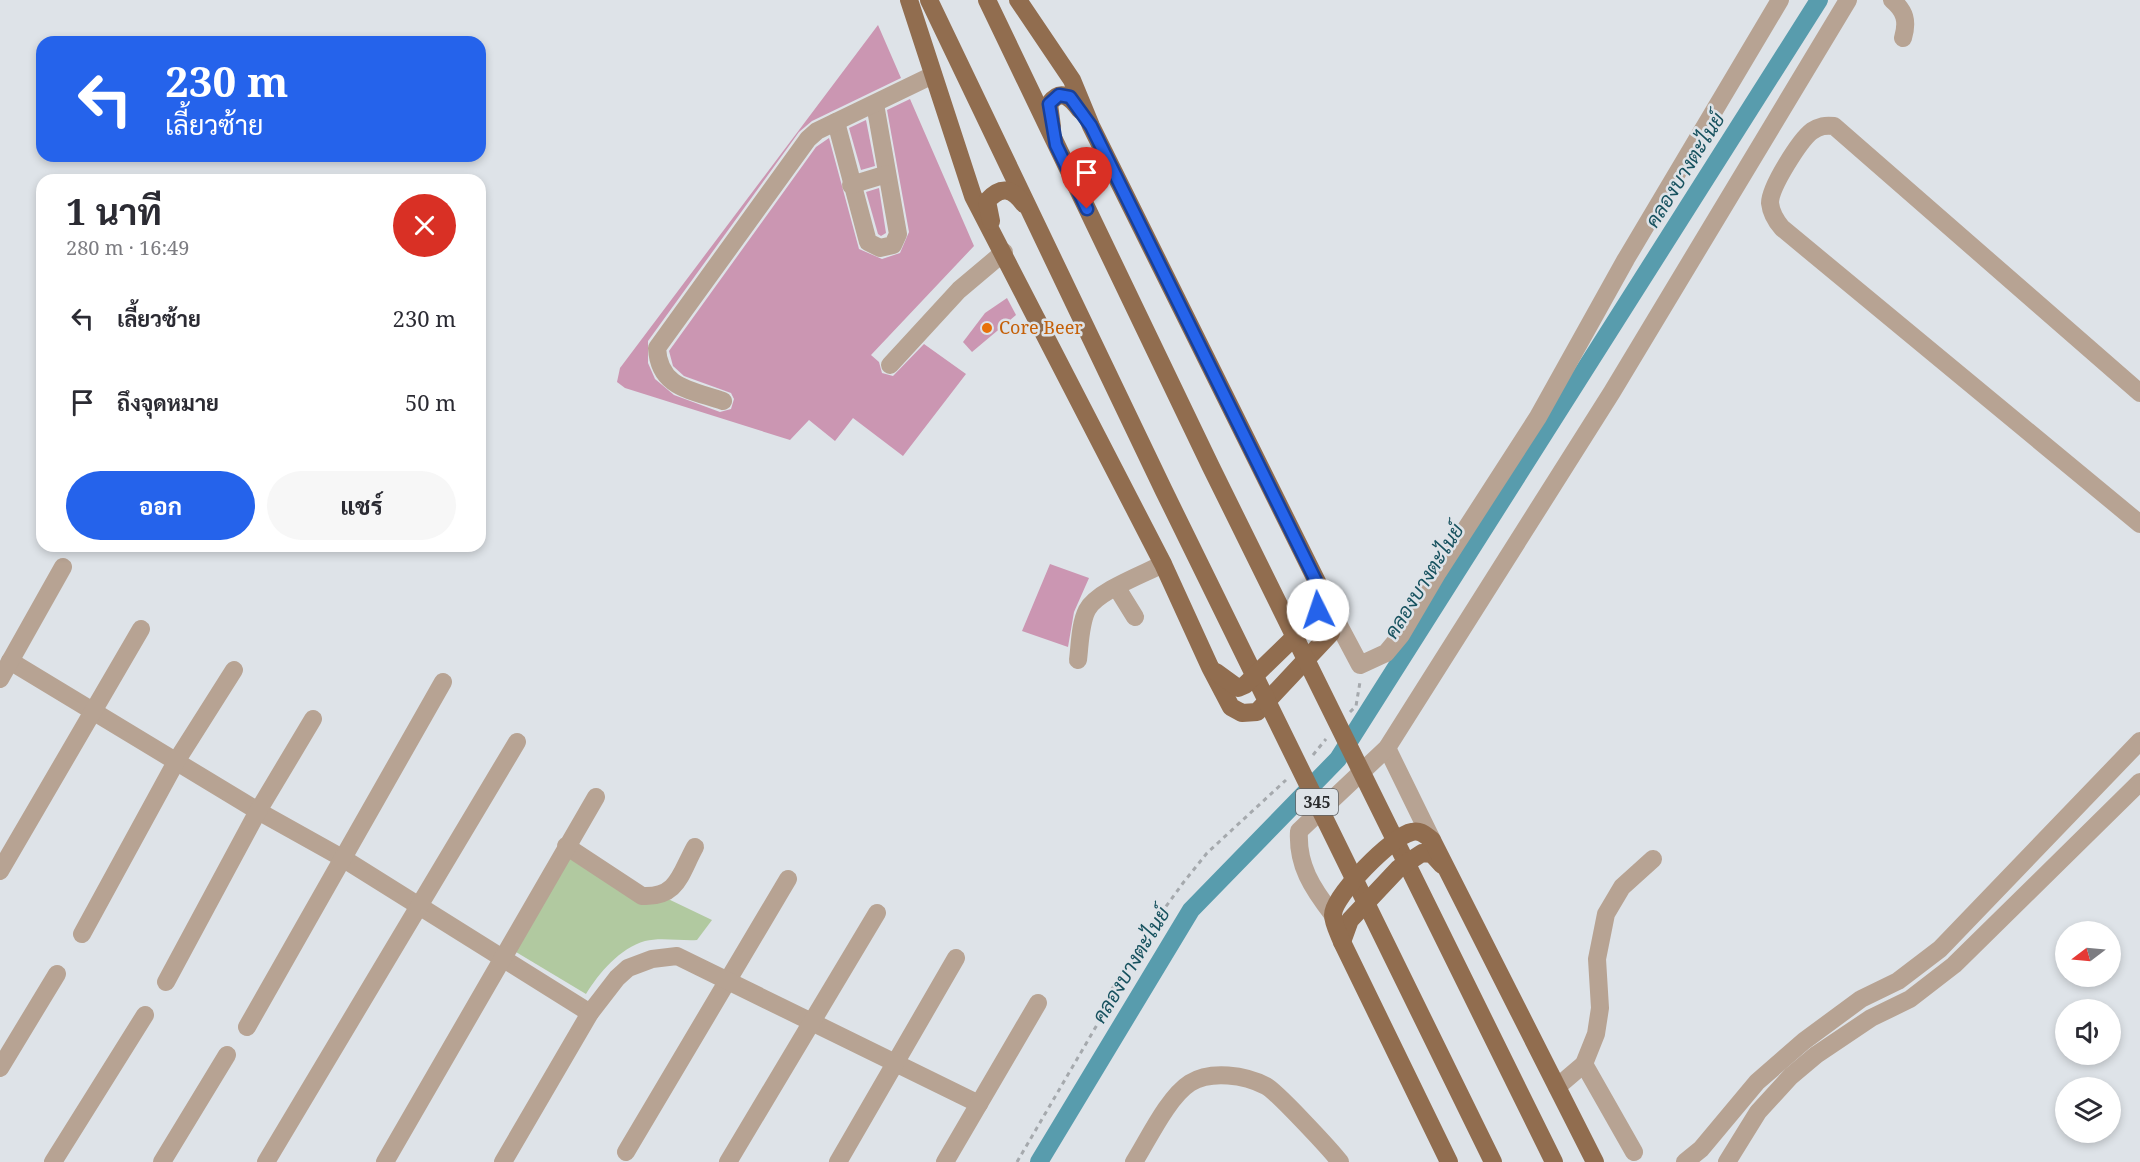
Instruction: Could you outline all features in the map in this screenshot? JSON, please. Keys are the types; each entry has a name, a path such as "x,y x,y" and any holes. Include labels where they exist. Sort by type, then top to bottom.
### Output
{"main road":[{"path":"909,0 973,196 1000,244 1163,564 1231,707 1242,713 1257,712 1331,633 1334,616 1091,126 1072,80 1018,0"},
{"name":"345","path":"929,0 1164,491 1493,1162"},
{"path":"987,0 1211,467 1554,1162"},
{"path":"1056,145 1048,113 1049,104 1054,97 1065,94 1070,97 1091,126"},
{"path":"1000,244 986,207 987,201 994,193 1002,189 1015,192 1032,215"},
{"path":"1210,667 1231,685 1238,688 1245,685 1315,617 1318,610 1319,587"},
{"path":"1449,1162 1342,942 1333,915 1338,899 1388,843 1414,831 1422,832 1432,840 1594,1162"},
{"path":"1342,942 1350,920 1399,868 1414,858 1422,853 1432,854 1449,872"}],"street":[{"path":"1334,616 1360,665 1386,652 1401,635 1438,572 1538,417 1626,259 1780,0"},
{"path":"1333,915 1306,876 1298,851 1299,831 1387,748 1612,392 1848,0"},
{"path":"1892,0 1904,13 1907,21 1903,38"},
{"path":"723,401 674,384 663,374 657,362 657,348 808,139 836,122 933,75"},
{"path":"836,122 868,242 874,247 893,245 898,234 875,104"},
{"path":"2140,393 1834,126 1822,125 1810,133 1775,183 1770,202 1775,219 1782,228 2140,524"},
{"path":"851,185 888,174"},
{"path":"890,365 1000,244"},
{"path":"1078,660 1087,610 1094,600 1163,564"},
{"path":"0,679 63,567"},
{"path":"1117,588 1135,617"},
{"path":"0,871 95,712 141,629"},
{"path":"10,661 258,811 344,859 590,1012"},
{"path":"82,934 177,760 234,670"},
{"path":"247,1027 443,682"},
{"path":"166,982 258,811 313,719"},
{"path":"1685,1162 1701,1149 1757,1082 1796,1048 1861,999 1898,981 1950,939 2140,741"},
{"path":"266,1162 517,742"},
{"path":"1387,748 1432,840"},
{"path":"2105,780 2122,797"},
{"path":"1727,1162 1758,1112 1791,1076 1816,1054 1871,1018 1910,999 1954,965 2122,797 2140,782"},
{"path":"385,1162 501,957 596,797"},
{"path":"566,846 642,896 654,897 665,895 672,890 695,846"},
{"path":"1557,1087 1584,1064 1596,1034 1600,1008 1597,959 1606,914 1622,887 1653,859"},
{"path":"626,1152 788,879"},
{"path":"728,1162 877,913"},
{"path":"503,1162 590,1012 616,978 628,968 652,959 677,956 979,1104"},
{"path":"838,1162 956,958"},
{"path":"0,1068 57,974"},
{"path":"1898,981 1910,999"},
{"path":"945,1162 1038,1003"},
{"path":"53,1162 145,1015"},
{"path":"162,1162 227,1055"},
{"path":"1584,1064 1634,1152"},
{"path":"1134,1162 1172,1102 1190,1083 1211,1076 1238,1076 1268,1087 1340,1162"},
{"path":"1701,1149 1715,1162"}],"path":[{"path":"1348,714 1356,706 1360,691 1360,665"},
{"path":"1312,755 1327,739"},
{"path":"1017,1162 1108,1006 1110,992 1149,930 1208,853 1288,778"}],"green space":[{"path":"570,852 712,920 697,940 651,940 627,949 604,970 586,994 511,949"}],"building":[{"path":"878,25 901,78 812,121 799,132 648,341 648,363 655,379 674,395 720,412 731,409 734,399 731,393 684,376 673,366 669,351 816,147 829,138 859,249 882,259 900,253 909,232 887,110 910,99 974,246 871,355 879,362 882,373 893,376 924,344 966,374 903,456 853,418 835,441 809,420 790,440 625,388 617,382 620,368"},
{"path":"866,120 875,166 861,170 849,128"},
{"path":"879,188 886,233 881,236 878,234 866,192"},
{"name":"Core Beer","path":"1007,298 1016,315 972,352 963,342 985,313"},
{"path":"1050,564 1089,578 1074,612 1068,647 1022,631"}],"waterway":[{"name":"คลองบางตะไนย์","path":"1039,1162 1191,910 1338,759 1819,0"}],"place":[{"name":"Core Beer","path":"987,328"}],"route":[{"path":"1087,209 1056,145 1048,113 1049,104 1054,97 1059,95 1065,94 1070,97 1091,126 1319,587 1318,610"}]}
